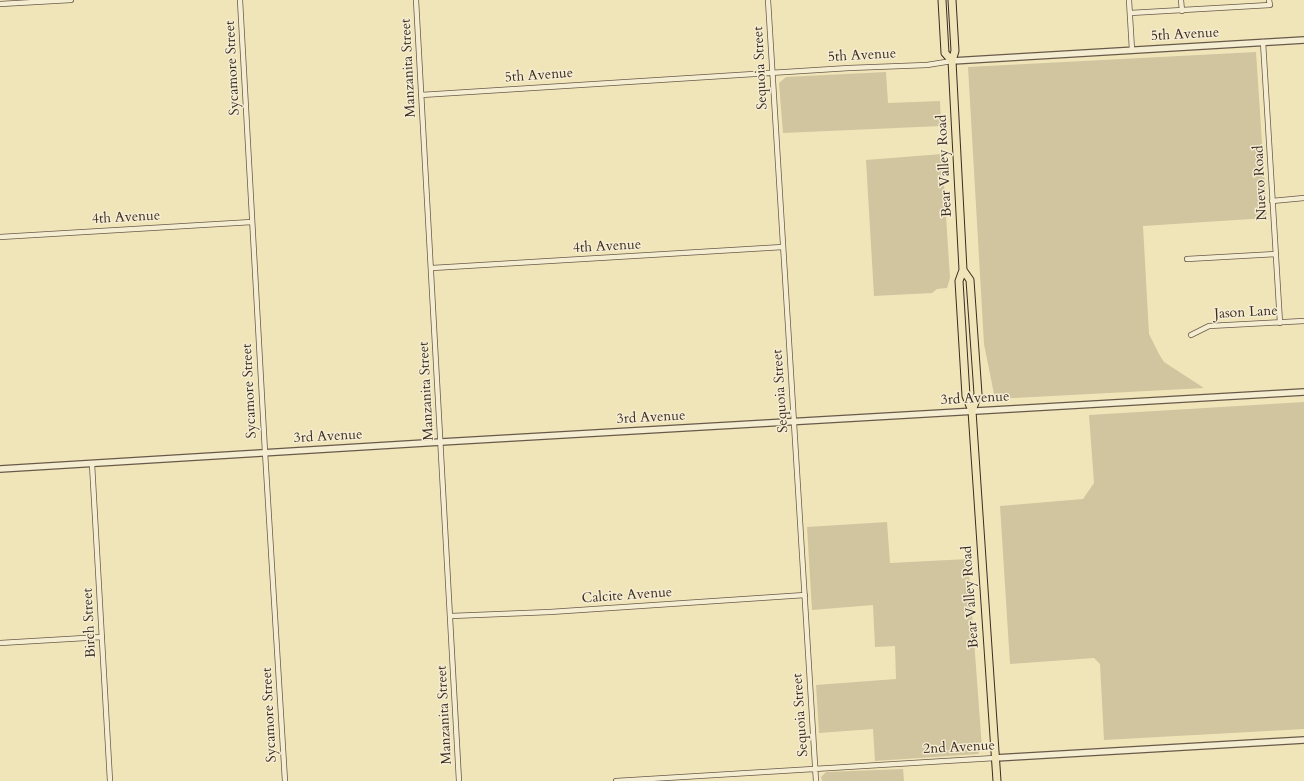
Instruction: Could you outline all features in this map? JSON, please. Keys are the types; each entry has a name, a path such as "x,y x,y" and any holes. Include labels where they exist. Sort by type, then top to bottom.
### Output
{"main road":[{"name":"Bear Valley Road","path":"942,0 945,53 952,61"},
{"name":"Bear Valley Road","path":"952,0 955,51 952,61 963,270 959,281 966,396 972,411 996,781"},
{"name":"Bear Valley Road","path":"963,270 970,280 978,394 972,411"}],"street":[{"path":"0,4 72,0"},
{"name":"Sycamore Street","path":"240,0 285,781"},
{"name":"Manzanita Street","path":"416,0 460,781"},
{"name":"Sequoia Street","path":"768,0 816,781"},
{"path":"1129,0 1132,50"},
{"path":"1181,0 1182,11"},
{"path":"1130,13 1182,11 1269,2"},
{"name":"5th Avenue","path":"421,95 1304,40"},
{"name":"Nuevo Road","path":"1264,42 1280,323"},
{"path":"1272,201 1304,198"},
{"name":"4th Avenue","path":"0,236 252,222"},
{"name":"4th Avenue","path":"432,268 783,248"},
{"path":"1187,259 1276,254"},
{"name":"Jason Lane","path":"1191,335 1209,326 1304,321"},
{"name":"3rd Avenue","path":"0,469 265,452 1304,392"},
{"name":"Birch Street","path":"92,464 110,781"},
{"name":"Calcite Avenue","path":"451,616 550,612 805,595"},
{"path":"0,643 102,636"},
{"name":"2nd Avenue","path":"616,781 1304,740"}],"shaded area":[{"path":"1256,52 1267,218 1143,226 1149,334 1164,362 1204,388 995,399 984,344 968,67"},
{"path":"886,72 888,103 940,101 941,126 783,133 779,83 786,77"},
{"path":"942,154 950,278 947,288 937,289 932,293 874,296 866,160"},
{"path":"1304,402 1304,729 1104,740 1100,664 1094,658 1010,664 1000,506 1083,499 1094,483 1089,415"},
{"path":"887,522 890,563 968,559 982,748 978,754 875,761 873,729 819,733 816,685 896,679 895,646 875,647 873,605 812,610 807,527"},
{"path":"903,769 904,781 822,781 821,777 826,772"}]}
